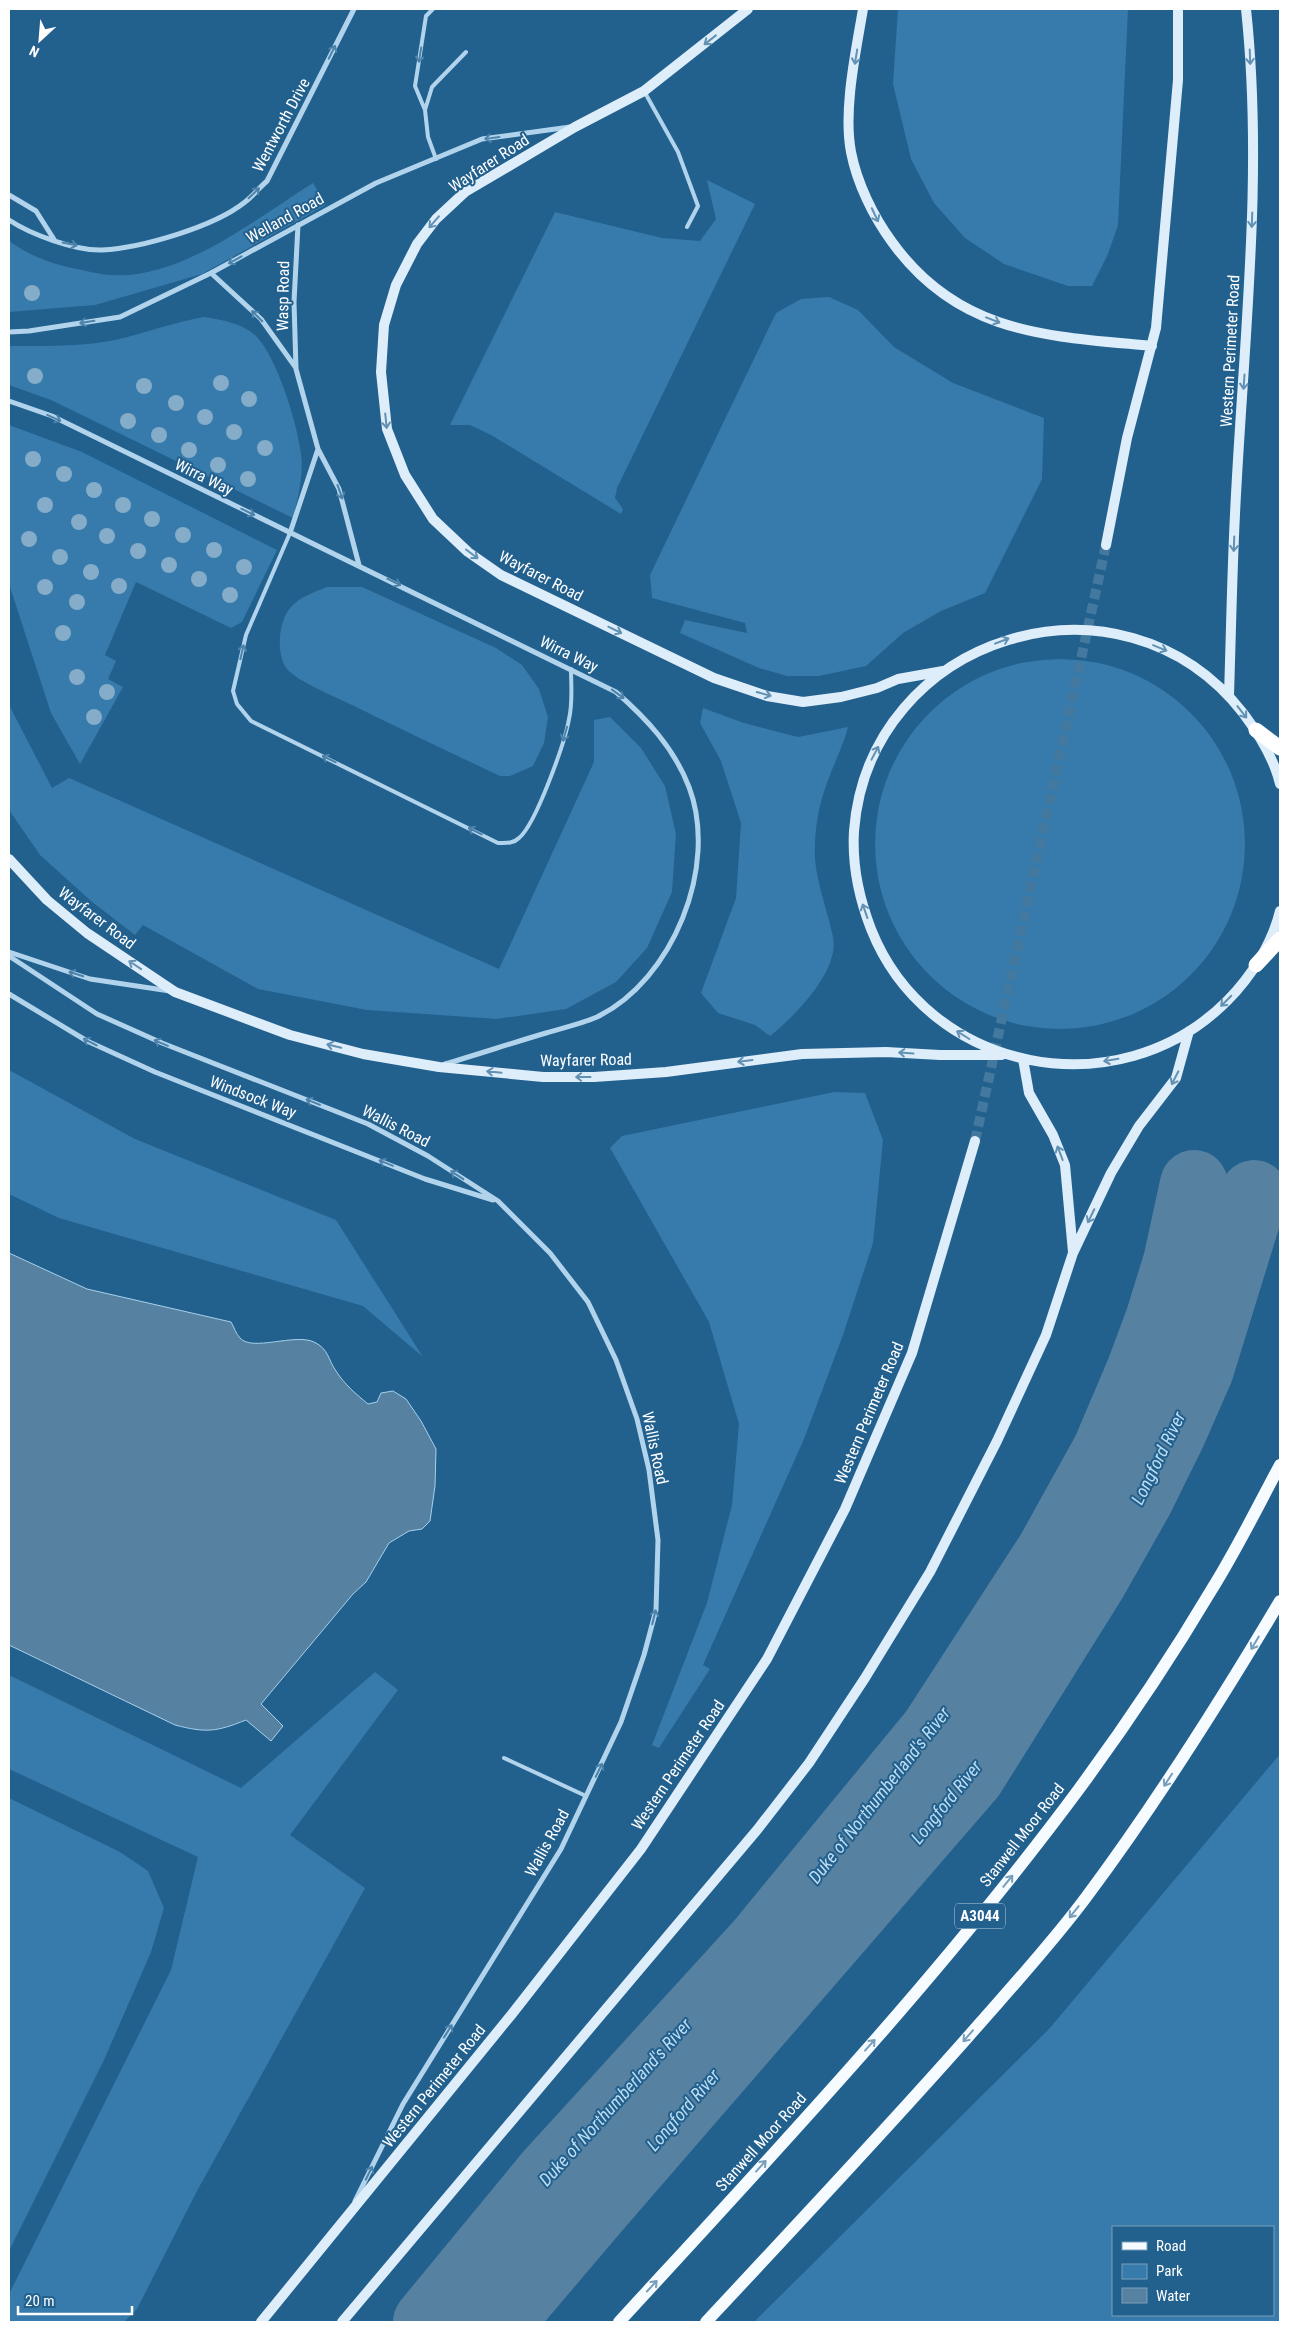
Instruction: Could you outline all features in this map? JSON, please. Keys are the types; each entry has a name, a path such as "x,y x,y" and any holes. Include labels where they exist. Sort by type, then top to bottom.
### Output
{"highway":[{"path":"1256,730 1280,748"},
{"path":"1256,965 1280,939"}],"main road":[{"name":"Stanwell Moor Road","path":"619,2322 877,2037 939,1966 1035,1847 1085,1781 1154,1680 1213,1588 1280,1464"},
{"path":"706,2322 891,2124 1020,1978 1086,1898 1155,1801 1218,1705 1280,1601"}],"street":[{"name":"Wentworth Drive","path":"9,220 24,230 55,241 100,250 173,235 205,224 244,203 267,181 354,9"},
{"name":"Wayfarer Road","path":"748,9 644,91 575,126 465,192 436,219 417,244 396,285 384,325 381,372 386,429 405,475 432,518 468,552 501,575 714,678 767,696 804,702 841,697 877,688 898,679 943,671"},
{"path":"863,9 852,80 851,152 862,186 880,225 904,259 927,283 962,307 995,322 1068,339 1152,346"},
{"path":"1106,545 1127,438 1152,346 1166,234 1178,80 1178,9"},
{"name":"Western Perimeter Road","path":"1229,695 1235,514 1249,316 1253,183 1250,40 1246,9"},
{"name":"Welland Road","path":"9,332 29,332 120,317 211,273 376,183 482,139 575,126"},
{"path":"9,195 36,211 55,241"},
{"name":"Wasp Road","path":"298,224 294,302 296,368 318,449 339,489 359,565"},
{"name":"Wasp Road","path":"211,273 261,319 296,368"},
{"name":"Wirra Way","path":"9,401 52,416 616,692 645,717 671,751 689,788 698,824 697,862 688,903 680,927 662,957 641,983 621,1000 596,1017 438,1066"},
{"path":"290,533 318,449"},
{"path":"1280,784 1278,774 1256,730 1229,695 1199,670 1166,650 1129,636 1090,629 1052,630 1013,637 977,650 943,671 915,695 897,718 872,759 860,795 854,832 855,871 863,908 879,948 902,984 932,1014 968,1039 1022,1059 1080,1065 1137,1056 1189,1032 1226,1002 1256,965 1278,920 1280,910"},
{"name":"Wayfarer Road","path":"9,859 47,900 87,933 175,992"},
{"name":"Wayfarer Road","path":"9,954 90,979 175,992 290,1035 363,1054 438,1066 542,1077 594,1077 666,1072 802,1054 886,1052 940,1056 1008,1055"},
{"name":"Wallis Road","path":"9,954 97,1014 162,1043 368,1124 428,1156 498,1201 550,1253 588,1302 616,1360 637,1419 649,1470 658,1540 656,1610 644,1655 621,1722 561,1849 403,2104 347,2217"},
{"name":"Windsock Way","path":"9,994 87,1041 155,1072 425,1179 498,1201"},
{"path":"342,2322 745,1845 809,1763 866,1678 930,1572 997,1442 1046,1336 1073,1253 1111,1173 1139,1126 1176,1078 1189,1032"},
{"path":"1022,1059 1029,1093 1053,1134 1065,1165 1073,1253"},
{"name":"Western Perimeter Road","path":"261,2322 512,2014 641,1849 767,1659 845,1509 912,1353 975,1141"}],"lane":[{"path":"433,9 426,16 415,86 425,110 428,137 436,158"},
{"path":"425,110 432,87 466,52"},
{"path":"644,91 678,152 698,206 687,227"},
{"path":"290,533 246,636 233,691 237,704 251,721 498,842 508,844 519,839 528,827 558,758 570,718 571,669"},
{"path":"504,1758 586,1796"}],"green space":[{"path":"898,9 1128,9 1118,225 1108,254 1092,286 1068,286 1004,264 965,238 934,203 911,159 893,84"},
{"path":"707,180 755,204 617,488 615,498 623,509 621,514 491,435 470,425 450,425 555,212 662,238 700,241 716,219"},
{"path":"313,183 326,205 202,274 95,305 9,312 9,241 35,256 62,266 112,275 138,274 164,268 217,244"},
{"path":"829,297 858,310 894,347 953,383 1044,418 1042,479 985,593 941,611 903,633 866,666 819,676 787,676 759,668 680,633 685,620 747,633 745,623 652,598 650,575 776,313 801,299"},
{"path":"204,317 232,323 251,332 265,347 279,376 291,409 302,462 299,494 293,518 51,400 9,385 9,346 89,344 115,340"},
{"path":"9,425 82,452 277,550 242,622 231,628 136,582 105,655 116,661 108,679 123,687 80,764 51,713 9,584"},
{"path":"327,587 362,587 496,648 522,665 539,689 548,717 544,743 533,766 510,776 500,776 319,690 294,676 285,665 280,648 283,621 291,607 299,600"},
{"path":"1060,659 1096,663 1131,673 1163,690 1191,713 1214,741 1231,773 1241,808 1245,844 1241,880 1231,915 1214,947 1191,975 1163,998 1131,1015 1096,1025 1060,1029 1024,1025 989,1015 957,998 929,975 906,947 889,915 879,880 875,844 879,808 889,773 906,741 929,713 957,690 989,673 1024,663"},
{"path":"9,705 52,788 69,778 499,969 594,762 594,720 610,717 641,748 665,786 676,834 672,892 647,948 616,982 566,1009 497,1019 367,1010 258,989 143,925 135,935 91,901 40,855 9,810"},
{"path":"703,708 744,723 798,737 848,727 823,795 818,814 816,834 816,869 833,937 833,950 829,964 813,992 791,1017 770,1036 755,1025 718,1013 701,993 736,898 741,823 721,761 700,723"},
{"path":"9,1070 135,1139 336,1220 423,1357 363,1306 59,1218 9,1194"},
{"path":"834,1092 865,1093 883,1140 873,1243 843,1335 804,1439 703,1665 710,1669 659,1748 652,1745 707,1603 732,1505 739,1424 709,1322 610,1148 622,1136"},
{"path":"375,1672 398,1690 290,1835 365,1888 197,2191 137,2309 124,2322 9,2322 9,2294 171,1970 198,1857 9,1769 9,1675 241,1788"},
{"path":"1280,1754 1280,2322 754,2322 1049,2029"},
{"path":"9,1798 120,1852 148,1871 164,1908 151,1952 104,2060 9,2251"}],"water":[{"path":"9,1253 87,1289 231,1322 240,1338 246,1342 264,1343 306,1340 314,1342 323,1348 343,1381 368,1404 377,1402 381,1393 393,1391 406,1399 421,1421 436,1449 435,1486 430,1521 422,1529 409,1531 389,1543 366,1582 353,1594 261,1704 283,1726 271,1741 246,1720 227,1727 211,1730 175,1725 9,1645"}],"waterway":[{"name":"Duke of Northumberland's River","path":"427,2322 548,2175 759,1944 934,1731 1050,1552 1106,1451 1140,1371 1159,1320 1177,1262 1194,1184"},
{"name":"Longford River","path":"500,2322 971,1776 1093,1581 1140,1498 1172,1433 1200,1369 1254,1194"}],"tunnel":[{"path":"975,1141 1106,545"}]}
